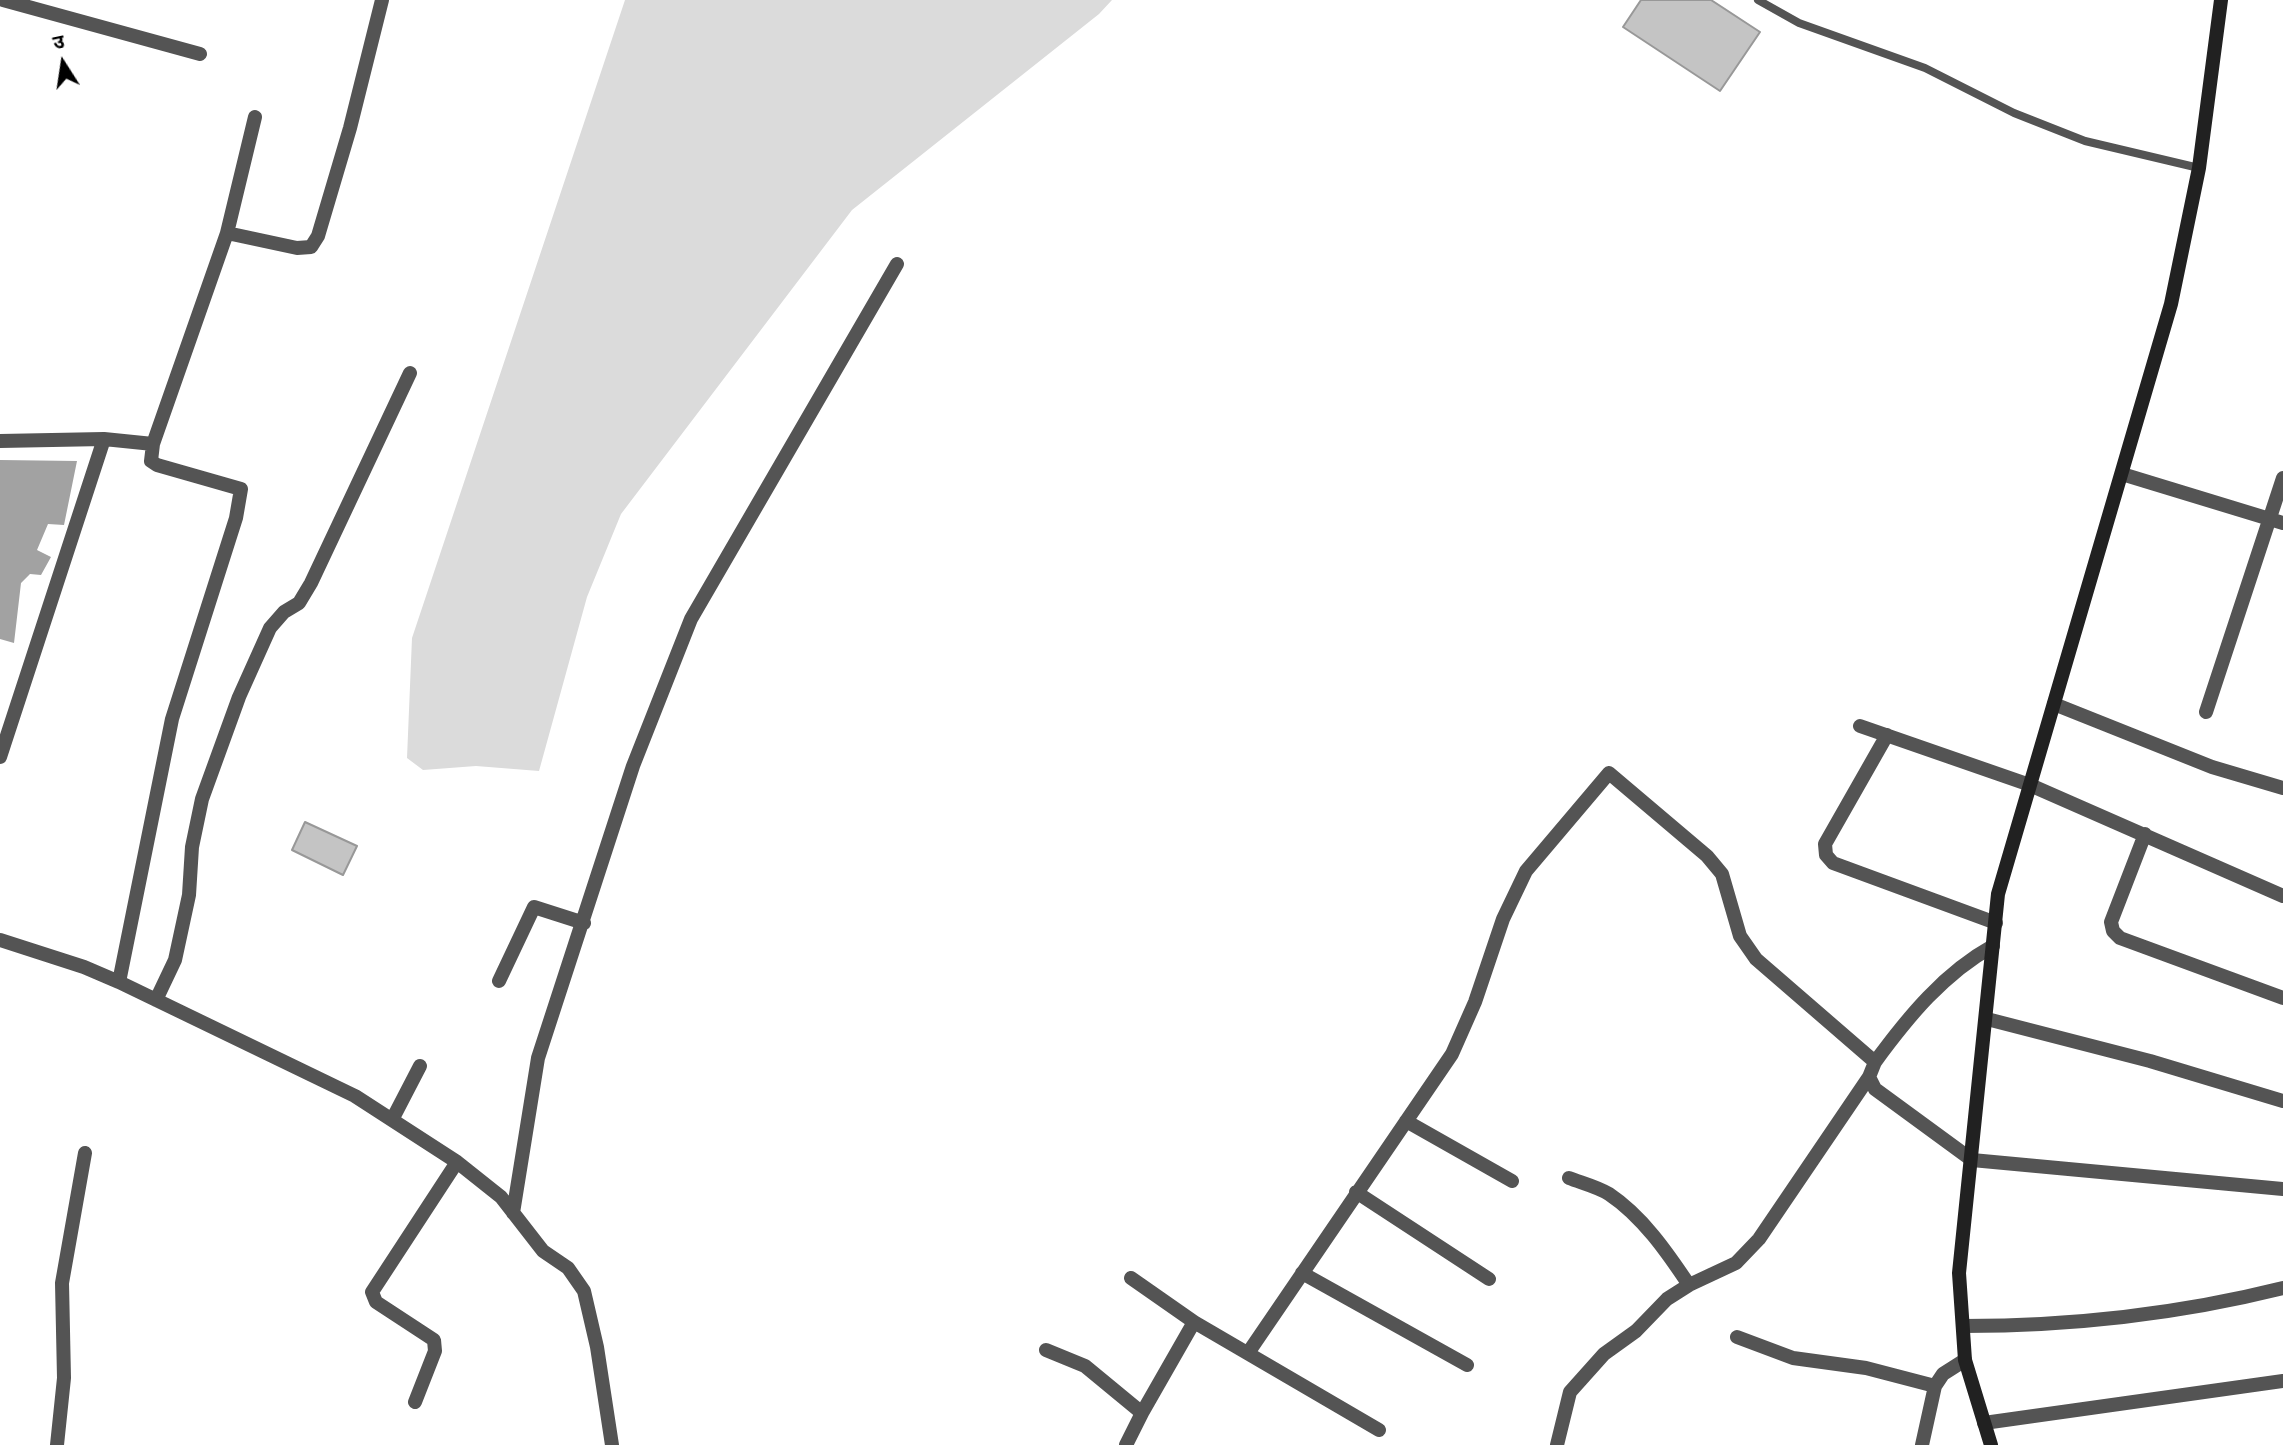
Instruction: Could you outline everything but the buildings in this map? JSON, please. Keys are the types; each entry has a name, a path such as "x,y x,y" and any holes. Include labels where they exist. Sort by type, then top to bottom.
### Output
{"street":[{"path":"3,0 201,54"},
{"path":"227,233 297,248 311,247 318,236 350,128 382,0"},
{"path":"1991,1445 1965,1360 1959,1273 1998,894 2171,304 2199,168 2221,0"},
{"path":"119,982 172,719 236,518 241,489 157,465 151,461 153,444 227,233 255,117"},
{"path":"513,1213 538,1058 633,766 691,619 897,264"},
{"path":"156,1000 175,960 189,895 192,847 202,799 239,697 270,628 284,612 299,603 311,583 410,373"},
{"path":"0,441 104,439 153,444"},
{"path":"0,757 104,439"},
{"path":"2122,474 2277,521"},
{"path":"2206,712 2277,521 2283,478"},
{"path":"2054,705 2212,767 2283,788"},
{"path":"1860,726 2030,785 2283,896"},
{"path":"1886,735 1825,844 1826,855 1833,863 1996,923"},
{"path":"1248,1353 1452,1054 1475,1002 1503,919 1526,871 1609,773 1707,856 1722,874 1740,936 1756,959 1875,1062"},
{"path":"2145,834 2111,922 2113,931 2120,938 2283,998"},
{"path":"499,981 534,907 584,923"},
{"path":"0,940 84,967 119,982 355,1096 457,1162 501,1197 543,1251 568,1268 584,1291 597,1347 612,1445"},
{"path":"1557,1445 1570,1392 1604,1354 1636,1331 1667,1299 1689,1284 1736,1262 1759,1239 1869,1077 1875,1062 1926,999 1975,956 1993,946"},
{"path":"1987,1019 2150,1061 2283,1101"},
{"path":"392,1120 420,1066"},
{"path":"1869,1077 1875,1089 1972,1160 2283,1189"},
{"path":"1406,1121 1512,1181"},
{"path":"57,1445 64,1378 62,1283 85,1153"},
{"path":"415,1402 435,1351 434,1340 376,1302 372,1292 457,1162"},
{"path":"1569,1178 1608,1193 1634,1216 1689,1284"},
{"path":"1356,1192 1489,1279"},
{"path":"1302,1273 1467,1365"},
{"path":"1130,1278 1194,1322 1379,1430"},
{"path":"1963,1326 2042,1326 2248,1296 2283,1287"},
{"path":"1126,1445 1194,1322"},
{"path":"1737,1337 1793,1358 1866,1368 1935,1386"},
{"path":"1046,1350 1085,1366 1142,1413"},
{"path":"1922,1445 1935,1386 1943,1374 1965,1360"},
{"path":"1984,1423 2283,1381"}],"lane":[{"path":"1758,0 1799,23 1925,68 2014,113 2085,141 2199,168"}],"shaded area":[{"path":"625,0 1112,0 1099,14 852,210 621,514 587,597 539,771 476,766 423,770 407,758 412,638"},
{"path":"0,460 77,461 64,525 48,524 37,550 51,557 41,575 30,574 21,583 14,643 0,639"}]}
